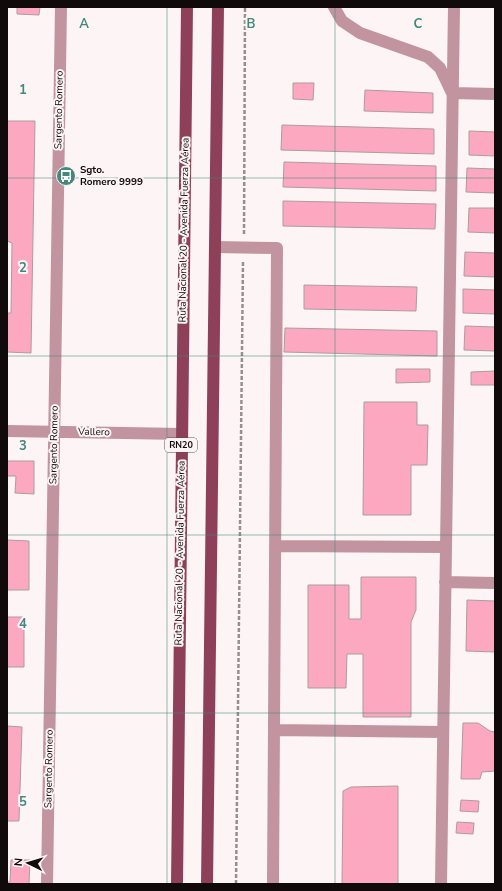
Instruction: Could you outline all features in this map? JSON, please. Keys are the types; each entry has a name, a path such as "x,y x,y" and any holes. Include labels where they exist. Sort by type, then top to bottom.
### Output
{"main road":[{"name":"Ruta Nacional 20 - Avenida Fuerza Aérea","path":"176,884 187,7"},
{"path":"207,884 218,7"}],"street":[{"name":"Sargento Romero","path":"47,884 61,7"},
{"path":"334,7 342,21 360,33 428,57 440,68 452,94"},
{"path":"441,884 454,7"},
{"path":"452,94 495,94"},
{"path":"215,247 277,248 273,884"},
{"name":"Vallero","path":"7,431 182,434"},
{"path":"275,546 446,547"},
{"path":"445,582 495,583"},
{"path":"274,730 443,732"}],"path":[{"path":"236,884 245,7"}],"building":[{"path":"17,7 40,7 39,15 17,14"},
{"path":"293,83 314,83 313,100 293,99"},
{"path":"365,90 433,93 433,113 364,111"},
{"path":"7,121 35,121 31,353 7,352 7,313 11,313 12,243 7,241"},
{"path":"282,125 434,129 434,154 281,150"},
{"path":"469,131 495,132 495,156 469,155"},
{"path":"284,162 436,166 436,191 283,187"},
{"path":"467,168 495,169 495,193 466,192"},
{"path":"283,201 436,204 435,229 283,226"},
{"path":"469,208 495,208 495,233 468,232"},
{"path":"465,252 495,253 495,277 464,276"},
{"path":"304,285 417,287 416,311 304,309"},
{"path":"463,289 495,290 495,314 463,313"},
{"path":"465,326 495,327 495,351 464,350"},
{"path":"285,328 437,331 437,356 284,352"},
{"path":"396,369 430,369 430,382 396,383"},
{"path":"495,371 495,385 471,385 471,372"},
{"path":"364,402 417,402 417,425 428,425 427,465 411,465 411,515 363,515"},
{"path":"7,461 34,461 34,494 15,493 16,476 7,476"},
{"path":"7,540 29,541 29,590 7,590"},
{"path":"361,577 416,577 416,610 411,622 411,717 363,717 363,654 347,654 346,688 308,688 308,585 349,585 349,619 361,619"},
{"path":"467,600 495,601 495,652 466,651"},
{"path":"7,617 24,617 24,667 7,667"},
{"path":"463,723 478,723 490,731 495,732 495,771 482,772 480,779 461,779"},
{"path":"7,726 22,727 19,821 7,821"},
{"path":"398,786 398,884 342,884 343,791 351,787"},
{"path":"461,800 479,801 478,812 460,811"},
{"path":"457,822 474,823 473,834 456,833"},
{"path":"11,860 30,860 29,884 7,884 7,882 10,882"}],"place":[{"name":"Sgto. Romero 9999","path":"66,176"}]}
